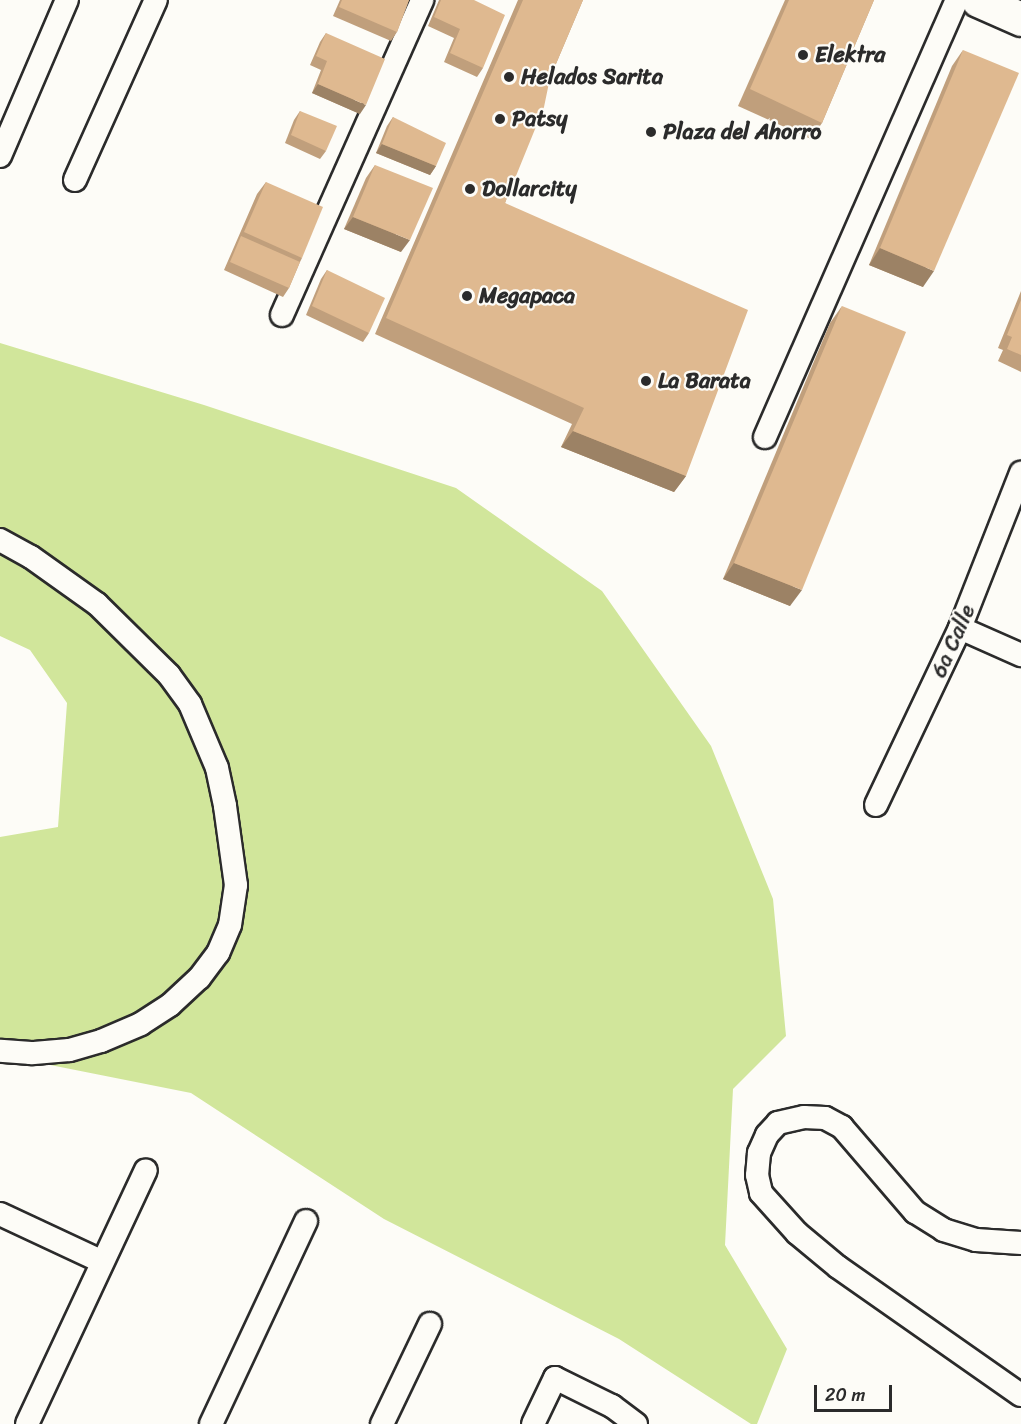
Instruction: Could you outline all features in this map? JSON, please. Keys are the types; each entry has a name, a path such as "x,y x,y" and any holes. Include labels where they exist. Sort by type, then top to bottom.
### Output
{"main road":[{"path":"978,0 1021,19"}],"street":[{"path":"0,156 67,0"},
{"path":"75,180 156,0"},
{"path":"282,315 422,0"},
{"path":"765,438 957,0"},
{"name":"6a Calle","path":"876,805 960,628 1021,473"},
{"path":"0,540 56,574 97,604 169,675 190,704 217,768 225,806 236,885 230,925 218,953 199,978 170,1005 141,1024 101,1041 69,1050 31,1053 0,1052"},
{"path":"960,628 1021,655"},
{"path":"1021,1243 976,1240 944,1230 915,1212 842,1127 825,1118 804,1117 778,1123 767,1135 759,1153 757,1175 761,1193 797,1233 838,1267 1021,1395"},
{"path":"27,1424 146,1170"},
{"path":"0,1214 101,1262"},
{"path":"211,1424 306,1221"},
{"path":"382,1424 430,1324"},
{"path":"533,1424 555,1378 612,1406 636,1424"}],"green space":[{"path":"0,343 204,405 456,488 602,591 711,746 773,899 786,1036 733,1089 725,1245 787,1349 757,1424 751,1424 619,1339 384,1219 191,1093 0,1055 0,837 58,827 67,703 30,650 0,636"}],"building":[{"path":"342,0 409,0 397,32 339,7"},
{"path":"441,0 474,0 505,15 483,68 450,53 460,29 434,17"},
{"path":"523,0 583,0 550,78 544,107 505,203 748,310 686,476 573,431 584,408 386,318"},
{"name":"Elektra","path":"789,0 874,0 822,123 750,89"},
{"path":"326,33 385,59 366,105 318,84 327,61 316,56"},
{"path":"963,50 1019,73 934,271 880,248"},
{"path":"300,111 337,126 326,151 291,135"},
{"path":"393,117 446,143 436,166 382,144"},
{"path":"375,165 433,188 410,240 353,217"},
{"path":"266,182 323,207 302,258 244,232"},
{"path":"241,236 300,262 289,288 230,262"},
{"path":"327,270 385,298 369,333 312,306"},
{"path":"1021,300 1021,355 1007,349 1012,337 1007,335"},
{"path":"842,306 906,332 802,590 734,563"}],"place":[{"name":"Elektra","path":"803,55"},
{"name":"Helados Sarita","path":"509,77"},
{"name":"Patsy","path":"500,119"},
{"name":"Plaza del Ahorro","path":"651,132"},
{"name":"Dollarcity","path":"470,189"},
{"name":"Megapaca","path":"467,296"},
{"name":"La Barata","path":"646,381"}]}
